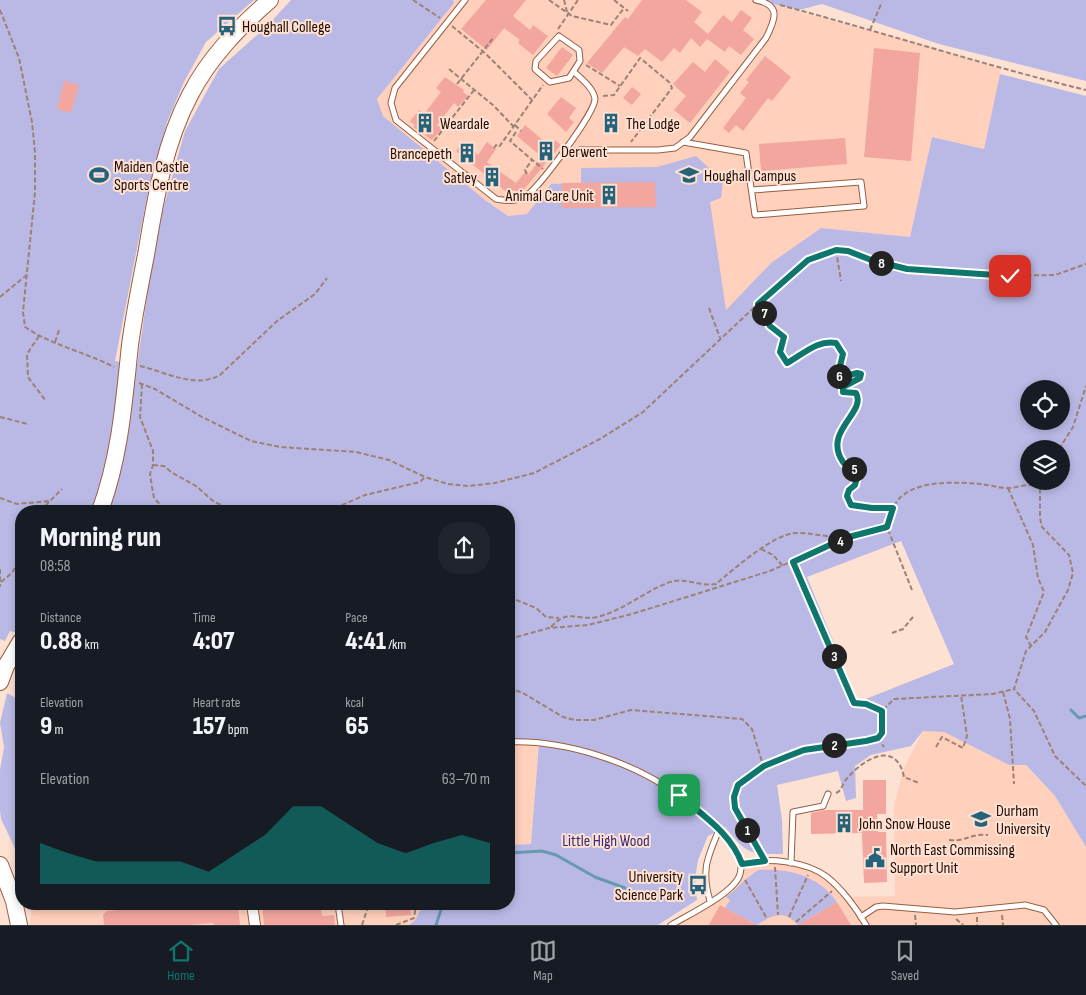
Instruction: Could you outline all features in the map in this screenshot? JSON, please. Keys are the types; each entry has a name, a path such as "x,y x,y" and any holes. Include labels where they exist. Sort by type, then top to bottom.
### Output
{"main road":[{"path":"102,505 111,482 119,448 136,308 162,169 177,124 190,95 207,67 242,24 270,0"},
{"path":"0,682 3,668 15,650"},
{"path":"0,865 15,892"}],"street":[{"path":"253,910 255,925"}],"lane":[{"path":"465,0 395,88 391,103 396,120 496,199 514,202 528,195 564,153 592,111 595,98 584,81 574,72"},
{"path":"564,153 580,150 658,150 675,148 690,137 766,38 774,20 773,9 768,2 756,0"},
{"path":"559,36 579,50 580,62 569,78 557,82 550,82 536,69 536,61 559,36"},
{"path":"683,142 746,152 755,215 864,206 861,182 752,190"},
{"path":"515,742 539,743 573,748 615,761 679,795 719,830 736,848 742,864 740,876 733,887 671,925"},
{"path":"791,864 792,812 822,806 828,794"},
{"path":"710,902 704,870 719,830"},
{"path":"742,864 765,861 791,864 810,869 827,877 861,916 866,925"},
{"path":"861,916 876,907 883,906 955,912 1025,905 1044,910 1056,925"},
{"path":"339,910 341,925"}],"path":[{"path":"413,0 448,22 482,51 532,100"},
{"path":"549,0 567,14 611,25 624,8"},
{"path":"564,0 567,14"},
{"path":"559,36 557,30 578,0"},
{"path":"614,0 628,11"},
{"path":"768,2 1001,69 1086,90"},
{"path":"870,30 882,2"},
{"path":"0,10 19,58 36,152 35,192 23,312 25,327 39,336 117,369"},
{"path":"457,84 494,37"},
{"path":"595,98 614,95 640,58 670,83 672,88 625,150"},
{"path":"580,62 620,86"},
{"path":"449,69 521,131"},
{"path":"494,148 496,145 499,147 547,80"},
{"path":"430,147 474,90"},
{"path":"510,141 516,132"},
{"path":"505,138 547,172"},
{"path":"527,174 525,170 532,160"},
{"path":"135,381 250,441 280,446 356,452 389,460 425,477 448,484 469,486 494,483 534,473 600,439 642,412 688,371 720,338 808,260 836,250 848,251 871,260 907,269 992,276 1055,275 1086,264"},
{"path":"836,250 841,281"},
{"path":"0,297 28,274"},
{"path":"137,366 179,377 209,381 220,375 277,321 315,294 328,278"},
{"path":"758,304 770,326 784,337 780,352 787,363 809,349 830,342 836,343 843,354 838,374 843,377 857,373 861,374 860,378 843,387 843,392 856,393 858,399 854,411 837,436 837,446 842,460 858,473 855,485 849,490 848,501 851,505 862,507 893,508"},
{"path":"709,308 720,338"},
{"path":"55,342 59,330"},
{"path":"39,336 27,354 28,377 46,401"},
{"path":"142,384 140,417 153,451 153,465 150,474 154,498 160,505"},
{"path":"1065,440 1073,427 1086,386"},
{"path":"0,417 28,424"},
{"path":"153,465 164,466 196,486 212,501 220,505"},
{"path":"342,505 366,495 420,482 425,477"},
{"path":"912,590 887,527 893,508 900,496 917,487 964,484 1020,487"},
{"path":"1008,488 1033,545 1038,578 1044,592 1026,637 1031,646"},
{"path":"45,505 62,489"},
{"path":"1014,689 1026,651 1045,632 1059,609 1073,573 1069,556 1042,528 1038,490"},
{"path":"0,498 17,504 49,501"},
{"path":"515,637 550,628 608,621 783,566 845,538 894,524"},
{"path":"515,599 536,608 546,617 594,617 609,613 646,592 671,582 682,581 716,586 781,535 795,533 845,538"},
{"path":"761,549 773,556 783,566"},
{"path":"793,562 854,703 866,704 882,711"},
{"path":"1,582 15,568"},
{"path":"0,569 0,587"},
{"path":"892,633 903,629 913,617"},
{"path":"550,628 559,618"},
{"path":"765,861 735,808 734,797 738,785 764,766 804,750 878,738 882,733 882,711 894,699 1003,692 1014,689"},
{"path":"1014,689 1034,711 1055,756 1086,786"},
{"path":"515,690 563,717 575,720 594,720 632,710 742,719 752,729 764,766"},
{"path":"1003,692 1010,719 1014,784"},
{"path":"936,747 942,737 963,748 967,736 961,695"},
{"path":"878,738 884,747"},
{"path":"828,794 838,793 846,780 864,763 883,755 889,755 896,759 904,778 920,783"},
{"path":"949,840 961,841 976,834 988,835"},
{"path":"775,862 778,915"},
{"path":"789,916 810,869"},
{"path":"740,876 766,917"},
{"path":"796,922 836,886"},
{"path":"362,925 367,910"},
{"path":"396,925 414,918 415,910"},
{"path":"1002,913 1003,925"},
{"path":"976,916 977,925"}],"shaded area":[{"name":"Houghall Campus","path":"453,0 756,0 929,46 1001,69 984,149 932,137 910,237 821,228 771,263 726,310 526,214 508,216 485,200 383,116 377,99 454,3"},
{"name":"Durham University","path":"923,731 944,732 1009,765 1025,765 1055,796 1086,847 1086,925 671,925 733,887 742,864 778,862 810,869 827,877 845,897 895,896 894,806 904,768"},
{"path":"515,742 539,743 531,844 515,845"},
{"path":"31,910 420,910 416,919 409,925 30,925"}],"green space":[{"name":"Little High Wood","path":"0,0 254,0 206,42 184,82 167,122 148,192 115,361 137,366 149,282 163,209 185,131 219,69 267,26 291,0 453,0 454,3 377,99 383,116 485,200 508,216 527,214 551,184 581,183 581,168 657,167 696,156 723,181 721,198 710,202 726,310 771,263 821,228 910,237 932,137 984,149 1000,74 1086,96 1086,847 1055,796 1026,765 1009,765 944,732 923,731 911,746 871,755 855,766 856,798 846,801 838,771 777,785 782,820 783,854 762,854 749,851 738,843 725,827 708,836 698,860 695,879 697,900 658,925 409,925 416,919 420,910 515,910 515,845 531,844 539,743 515,742 515,505 15,505 15,632 10,631 5,641 0,639","holes":["901,541 954,664 858,702 807,577"]},
{"path":"756,0 1086,0 1086,81 939,44 822,4 799,10"},
{"path":"7,693 15,698 15,848 1,819 0,770 4,747 0,723"},
{"path":"759,870 793,872 813,880 830,893 837,902 798,925 787,917 777,915 757,925 725,908 730,900 726,897"}],"building":[{"path":"486,0 526,0 513,16 530,30 533,25 548,36 533,55 518,43 520,40 504,28 487,50 461,29"},
{"path":"642,0 686,0 702,12 694,22 708,34 723,15 732,22 741,10 752,18 743,30 754,39 741,55 729,46 725,52 707,39 700,47 691,38 680,53 674,48 662,62 645,49 638,56 624,47 602,73 587,63 625,17 628,19"},
{"path":"562,47 573,55 557,76 546,68"},
{"path":"874,48 920,53 911,161 864,157"},
{"path":"765,56 791,77 772,101 768,98 743,131 736,125 729,133 723,128 746,98 740,93 749,82 746,80"},
{"path":"715,59 730,72 690,123 674,110 686,96 673,84 693,62 705,72"},
{"path":"445,77 464,90 463,92 468,96 458,107 454,103 437,125 442,129 432,140 413,127 415,125 410,121 419,110 424,114 441,92 436,88"},
{"path":"64,81 79,85 71,113 57,109"},
{"path":"632,87 641,94 632,105 623,98"},
{"path":"561,97 576,108 569,118 574,122 566,132 547,114"},
{"name":"The Lodge","path":"611,114 619,121 611,132 602,125"},
{"path":"525,125 550,146 555,140 561,145 520,194 513,190 510,195 456,151 463,142 478,155 487,142 496,149 487,162 516,183 525,172 528,175 542,157 517,136"},
{"path":"845,138 847,164 761,171 759,144"},
{"name":"Animal Care Unit","path":"655,182 656,207 562,208 562,183"},
{"name":"John Snow House","path":"863,780 886,780 886,814 877,814 878,832 886,832 887,882 864,883 862,833 811,834 811,813 824,810 863,810"},
{"path":"837,902 851,925 798,925"},
{"path":"720,905 725,908 757,925 709,925"},
{"path":"239,910 240,925 214,925 213,923 189,925 104,925 103,915 107,911"},
{"path":"263,910 321,910 322,916 334,915 335,925 264,925"},
{"path":"385,910 411,910 411,915 386,917"}],"waterway":[{"path":"1071,710 1079,718 1086,716"},
{"path":"515,853 542,851 556,855 595,877 625,888"},
{"path":"436,925 441,910"}],"place":[{"name":"Houghall College","path":"227,26"},
{"name":"Weardale","path":"425,123"},
{"name":"The Lodge","path":"611,123"},
{"name":"Derwent","path":"546,151"},
{"name":"Brancepeth","path":"467,153"},
{"name":"Maiden Castle Sports Centre","path":"99,175"},
{"name":"Houghall Campus","path":"689,175"},
{"name":"Satley","path":"492,177"},
{"name":"Animal Care Unit","path":"609,195"},
{"name":"Durham University","path":"981,819"},
{"name":"John Snow House","path":"844,823"},
{"name":"North East Commissing Support Unit","path":"875,858"},
{"name":"University Science Park","path":"698,885"}],"route":[{"path":"679,795 729,838 736,848 742,864 752,861 765,861 735,808 734,797 738,785 764,766 804,750 866,741 878,738 882,733 884,720 882,711 866,704 854,703 793,562 845,538 869,530 887,527 893,508 862,507 851,505 848,501 849,490 859,478 855,469 844,464 837,446 837,436 854,411 858,399 856,393 847,394 843,392 843,387 852,384 861,377 861,374 857,373 843,377 838,374 843,354 836,343 830,342 822,343 809,349 787,363 785,357 780,352 784,345 784,337 770,326 758,304 808,260 836,250 848,251 871,260 907,269 1010,276"}]}
